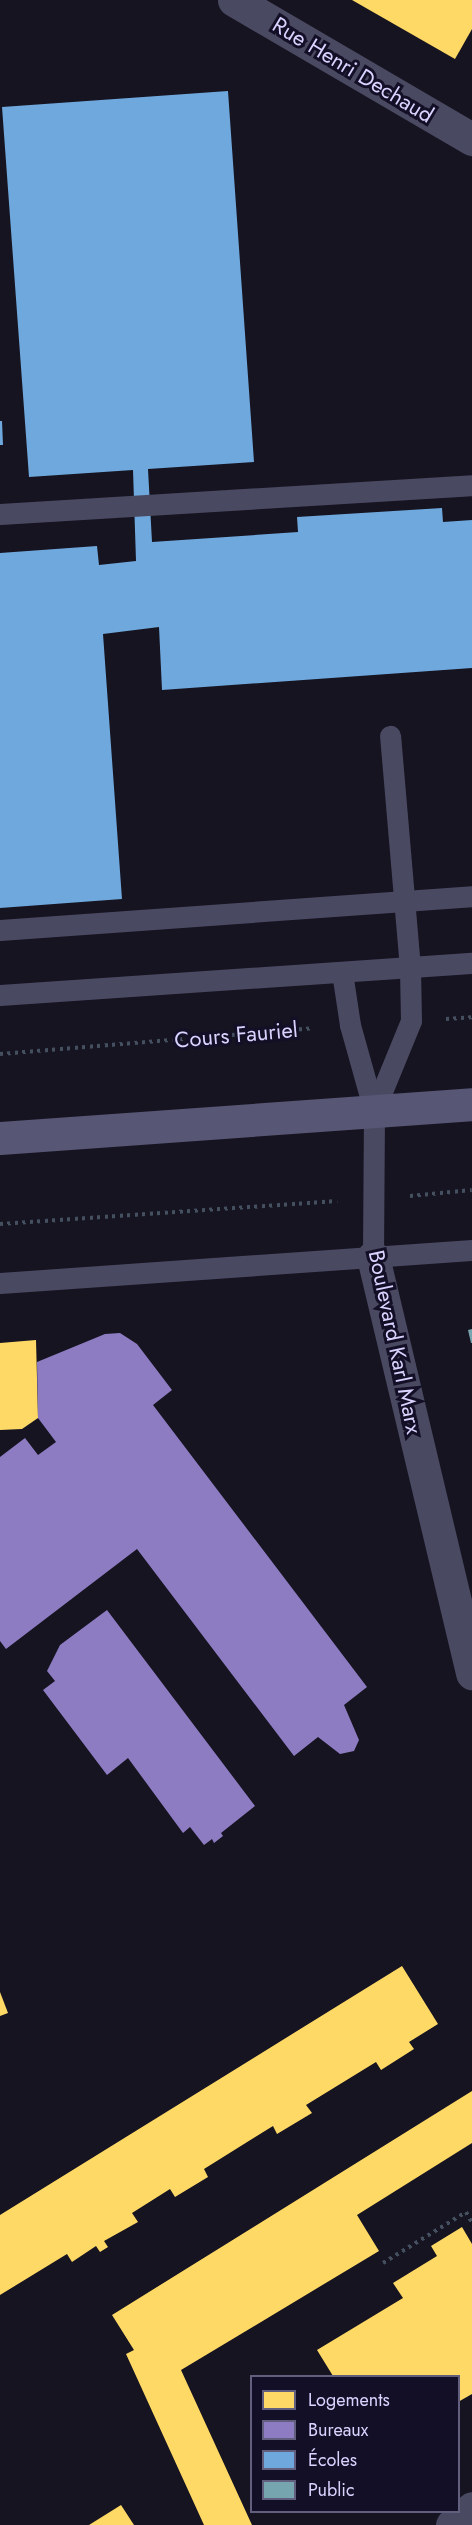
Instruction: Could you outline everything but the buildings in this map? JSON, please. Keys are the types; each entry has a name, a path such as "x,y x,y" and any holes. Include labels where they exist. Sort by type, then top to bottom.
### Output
{"main road":[{"path":"0,1138 472,1104"}],"street":[{"name":"Rue Henri Dechaud","path":"234,0 472,139"},
{"name":"Boulevard Karl Marx","path":"373,1257 472,1673"},
{"path":"452,2525 472,2508"}],"lane":[{"path":"0,514 472,485"},
{"path":"374,1111 411,1021 410,968 402,899 390,736"},
{"path":"0,930 402,899 472,896"},
{"path":"0,995 472,963"},
{"name":"Boulevard Karl Marx","path":"342,972 350,1025 374,1111 371,1199 373,1257"},
{"path":"0,1283 472,1250"}],"path":[{"path":"411,1021 472,1017"},
{"name":"Cours Fauriel","path":"0,1054 350,1025"},
{"path":"0,1224 472,1190"},
{"path":"383,2263 466,2212 472,2223"}]}
